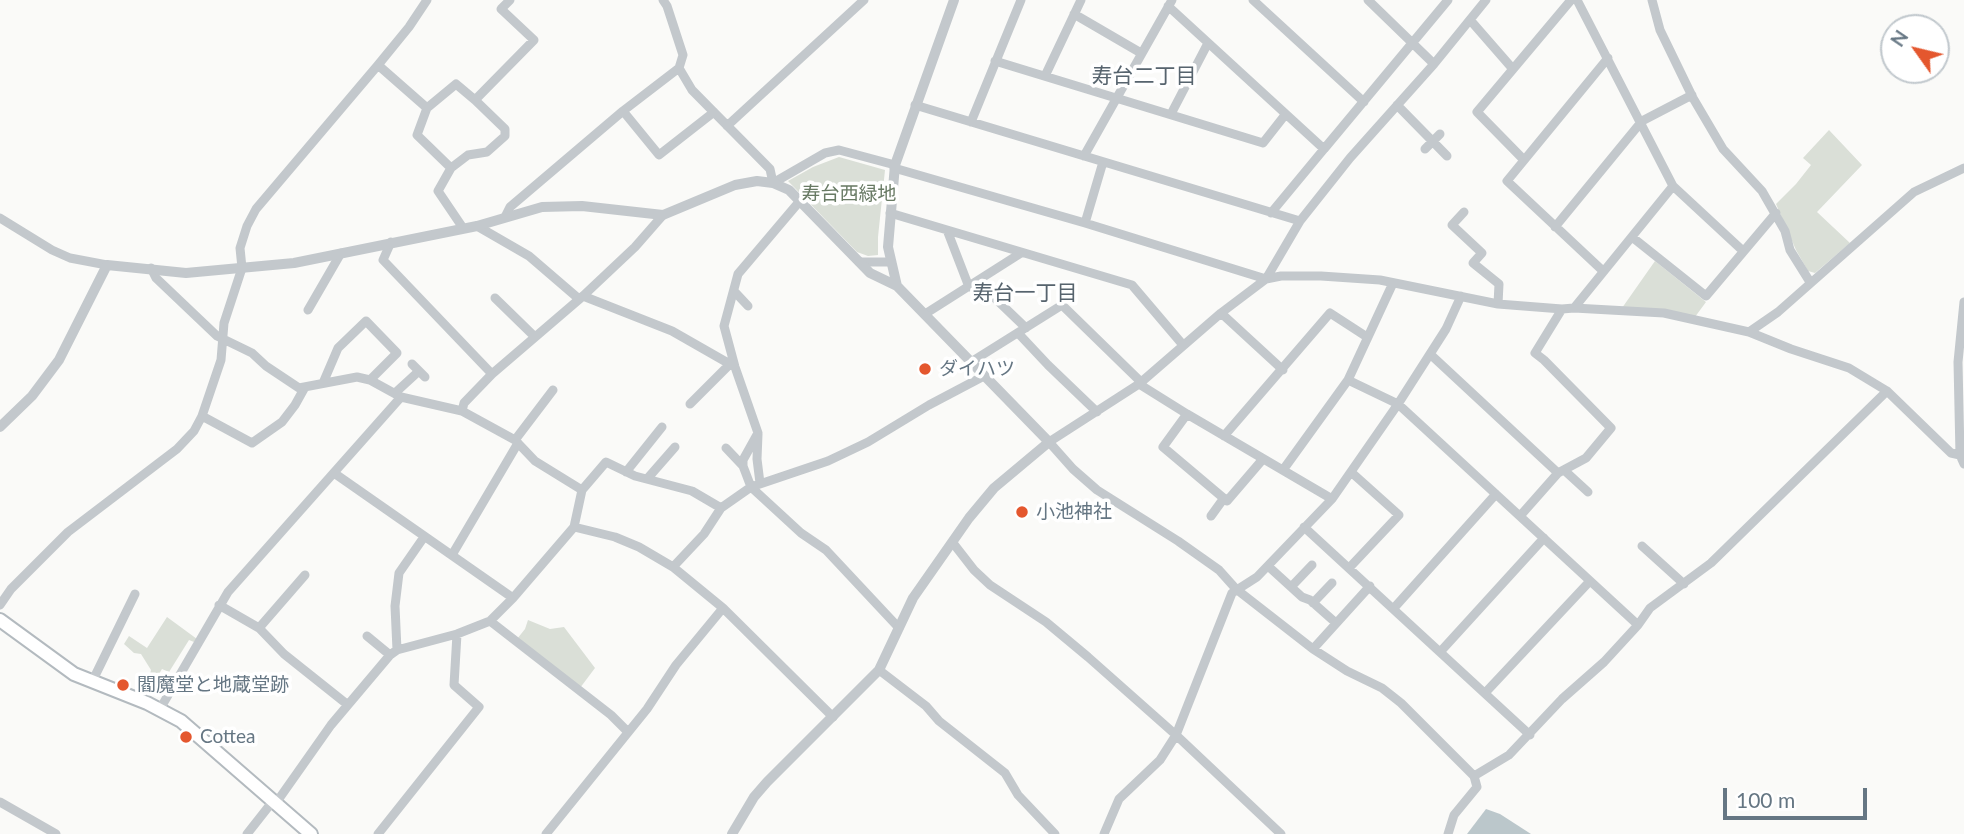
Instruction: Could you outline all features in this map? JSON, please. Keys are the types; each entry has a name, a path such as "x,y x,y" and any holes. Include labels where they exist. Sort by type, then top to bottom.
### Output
{"main road":[{"path":"0,620 59,664 92,682 160,709 191,727 311,834"}],"street":[{"path":"0,605 11,589 68,533 177,449 194,431 202,416 221,360 224,323 242,268 240,248 256,209 378,65 427,0"},
{"path":"475,100 534,40 501,9 510,0"},
{"path":"505,217 510,207 623,111 679,68 683,55 663,0"},
{"path":"727,126 864,0"},
{"path":"897,286 888,247 894,167 954,0"},
{"path":"971,122 1021,0"},
{"path":"1045,76 1081,0"},
{"path":"1252,0 1364,102"},
{"path":"1368,0 1434,64"},
{"path":"1271,212 1448,0"},
{"path":"732,834 754,797 767,782 879,670 913,598 968,518 994,488 1049,442 1140,383 1221,313 1266,279 1300,221 1350,158 1434,64 1486,0"},
{"path":"1524,160 1477,113 1571,0"},
{"path":"1577,0 1642,121 1673,186 1742,250"},
{"path":"1652,0 1660,30 1692,95 1723,149 1762,191 1776,213 1790,250 1810,282"},
{"path":"1084,156 1170,3 1208,43 1324,149"},
{"path":"1074,14 1141,53"},
{"path":"1471,21 1512,68"},
{"path":"1171,114 1208,43"},
{"path":"1603,271 1507,181 1608,58"},
{"path":"995,61 1263,143 1285,115"},
{"path":"378,65 428,108"},
{"path":"679,68 692,90 770,169 773,183"},
{"path":"451,168 417,135 428,108 456,84 505,129 505,136 486,152 468,155 451,168 438,191 463,229"},
{"path":"1555,227 1642,121 1692,95"},
{"path":"915,104 1300,221"},
{"path":"1397,105 1429,145 1447,156"},
{"path":"623,111 659,155 713,113"},
{"path":"1429,145 1440,134"},
{"path":"773,183 825,153 839,150 1266,279 1281,276 1380,279 1498,304 1664,313 1749,332 1849,368 1887,391 1951,453 1962,460"},
{"path":"1085,223 1103,162"},
{"path":"1749,332 1778,312 1914,191 1964,168"},
{"path":"462,411 464,403 492,374 581,298 635,247 663,215 735,185 757,181 773,183 789,190 870,274 897,286 1073,469 1097,490 1219,570 1236,589 1313,649 1391,695 1474,776 1477,787 1454,815 1448,834"},
{"path":"1574,308 1673,186"},
{"path":"755,485 758,433 732,366 724,327 738,274 799,202"},
{"path":"0,218 52,250 71,258 107,265 186,273 294,263 477,226 542,207 561,205 663,215"},
{"path":"1464,212 1452,225 1482,253 1473,263 1499,284 1498,304"},
{"path":"890,213 1132,285 1183,345"},
{"path":"1632,237 1706,296 1742,250 1776,213"},
{"path":"477,226 529,257 581,298 672,331 732,366"},
{"path":"947,230 973,284 1022,330 1048,365 1097,412"},
{"path":"391,242 383,260 492,374"},
{"path":"308,303 341,253"},
{"path":"925,314 1021,253"},
{"path":"859,262 891,262"},
{"path":"0,427 32,396 59,360 107,265"},
{"path":"151,268 156,278 224,341 252,353 299,388 357,377 370,380 398,395 462,411 517,441 535,461 570,480 582,490"},
{"path":"1283,470 1348,380 1393,283"},
{"path":"734,291 748,306"},
{"path":"1104,834 1119,799 1160,760 1176,735 1231,593 1257,577 1332,499 1446,330 1461,296"},
{"path":"495,298 535,337"},
{"path":"1962,460 1958,362 1964,302"},
{"path":"971,362 1062,305 1140,383 1186,415 1332,499"},
{"path":"1520,516 1561,472 1586,458 1611,428 1535,354 1562,309"},
{"path":"1221,313 1283,370"},
{"path":"1224,436 1330,313 1367,337"},
{"path":"323,383 338,348 366,321 397,353 370,380"},
{"path":"1430,354 1561,472 1588,492"},
{"path":"690,404 732,366"},
{"path":"160,709 228,592 334,473 418,370"},
{"path":"673,567 704,534 721,508 755,485 828,461 868,442 984,376"},
{"path":"1348,380 1398,404 1638,625"},
{"path":"202,416 252,443 282,422 305,387"},
{"path":"1474,776 1509,755 1562,699 1604,662 1650,608 1712,563 1887,391"},
{"path":"452,555 546,393"},
{"path":"1186,415 1163,447 1227,501 1263,459"},
{"path":"626,472 662,428"},
{"path":"743,466 743,460 758,433"},
{"path":"647,479 675,447"},
{"path":"726,448 743,466 755,485 801,533 826,550 899,628"},
{"path":"247,834 331,725 394,652 457,634 490,621 513,598 574,527 582,490 606,462 626,472 692,491 721,508"},
{"path":"1350,568 1399,515 1351,472"},
{"path":"334,473 513,598"},
{"path":"1394,608 1496,494"},
{"path":"1211,516 1224,498"},
{"path":"574,527 615,537 639,547 673,567 723,608 832,717"},
{"path":"1304,527 1530,735"},
{"path":"394,652 399,573 424,537"},
{"path":"1441,651 1544,538"},
{"path":"953,543 974,570 1046,622 1176,735 1281,834"},
{"path":"1642,546 1684,584"},
{"path":"1292,587 1312,565"},
{"path":"1268,566 1336,624"},
{"path":"259,628 305,575"},
{"path":"1485,693 1590,581"},
{"path":"1313,603 1332,583"},
{"path":"1313,649 1370,586"},
{"path":"92,682 135,594"},
{"path":"219,606 259,628 284,654 348,705"},
{"path":"546,834 647,709 676,665 723,608"},
{"path":"490,621 611,715 627,731"},
{"path":"378,834 479,707 454,685 457,634"},
{"path":"367,636 394,652"},
{"path":"879,670 926,706 939,721 1005,774 1018,795 1055,834"},
{"path":"0,802 56,834"}],"green space":[{"path":"1829,130 1862,165 1817,212 1850,243 1815,273 1808,271 1796,250 1776,204 1811,165 1803,158"},
{"name":"寿台西緑地","path":"839,157 885,170 878,255 868,256 857,252 788,181"},
{"path":"1655,261 1706,302 1695,317 1622,308"},
{"path":"167,617 197,639 194,642 189,640 169,672 162,669 159,674 165,677 162,683 150,674 151,670 141,654 134,653 124,644 129,636 147,648"},
{"path":"528,620 550,629 564,627 595,668 580,688 517,639"}],"shaded area":[{"path":"1486,809 1500,814 1531,834 1467,834"}],"place":[{"name":"ダイハツ","path":"925,369"},
{"name":"小池神社","path":"1022,512"},
{"name":"閻魔堂と地蔵堂跡","path":"123,685"},
{"name":"Cottea","path":"186,737"}],"district":[{"name":"寿台二丁目","path":"1144,76"},
{"name":"寿台一丁目","path":"1025,293"}]}
